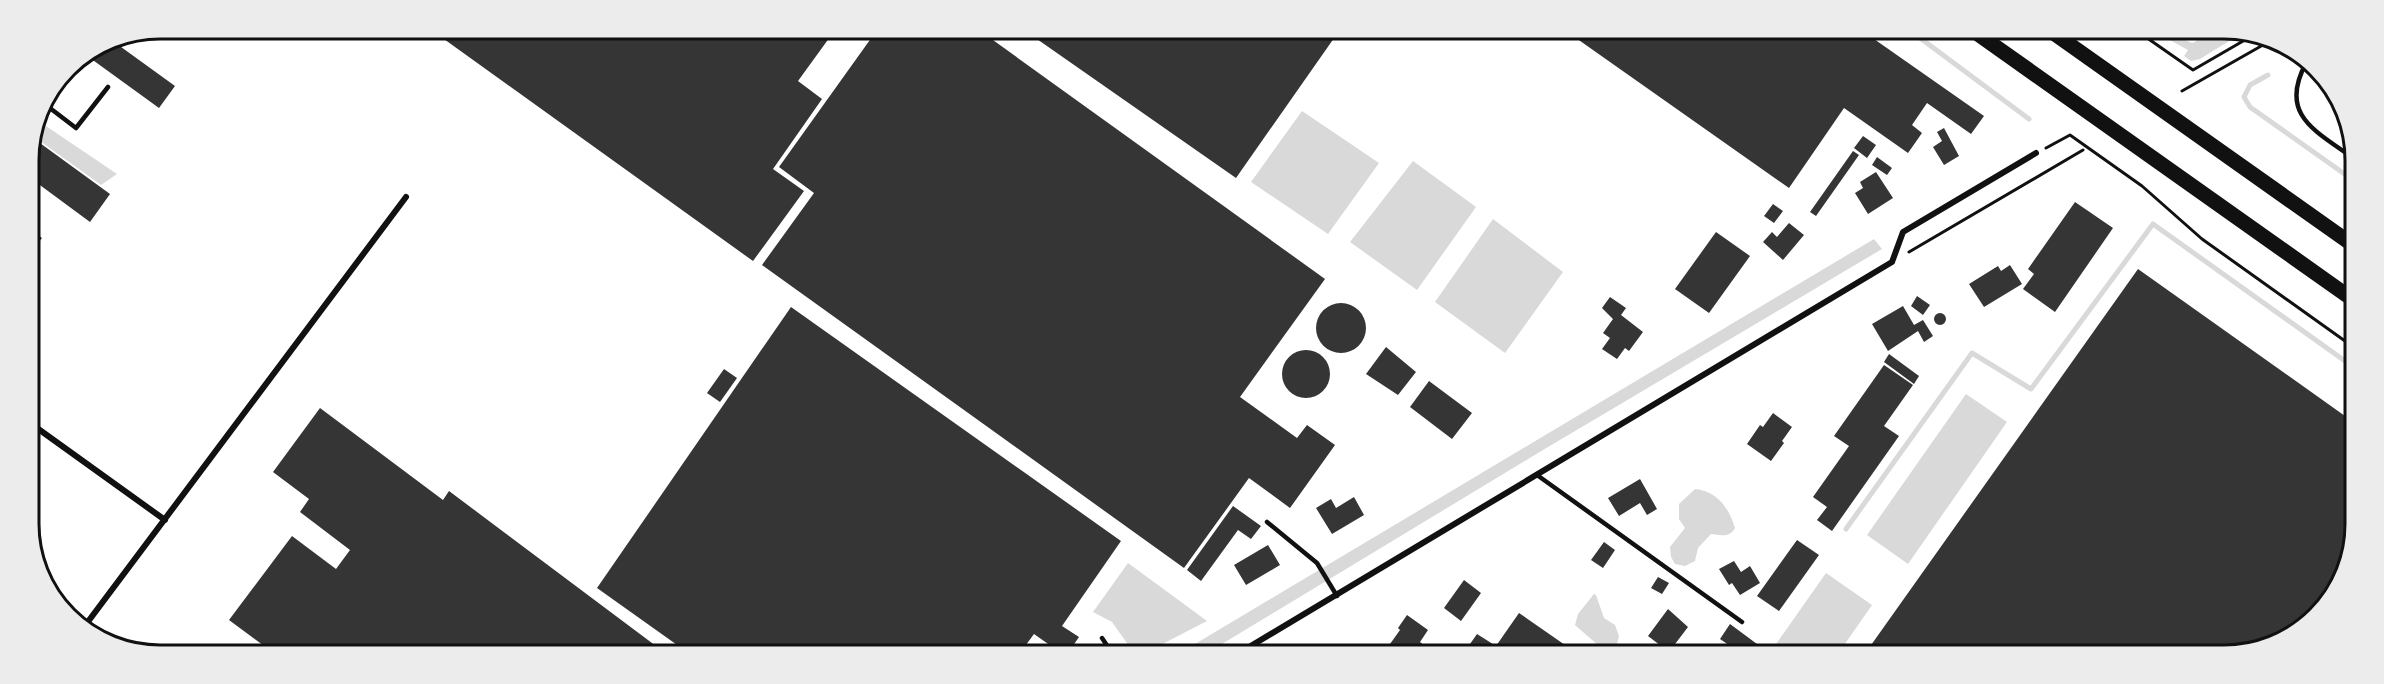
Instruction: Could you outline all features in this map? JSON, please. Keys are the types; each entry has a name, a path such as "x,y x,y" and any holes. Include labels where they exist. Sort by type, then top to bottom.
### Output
{"main road":[{"path":"1985,39 2345,294"},
{"path":"2062,39 2345,239"}],"street":[{"path":"1253,645 1892,262 1904,232 2036,153"},
{"path":"88,621 406,197"},
{"path":"39,429 165,520"}],"lane":[{"path":"2303,68 2299,75 2296,91 2298,110 2307,124 2345,152"},
{"path":"50,108 76,128 108,87"},
{"path":"1537,475 1742,622"},
{"path":"1267,522 1317,563 1337,596"},
{"path":"1102,638 1107,645"}],"path":[{"path":"2149,39 2193,70 2244,41"},
{"path":"2182,91 2261,45"},
{"path":"2036,153 2070,135 2142,186 2202,239 2345,341"},
{"path":"1892,262 2083,150"}],"shaded area":[{"path":"2168,39 2183,39 2192,43 2198,39 2232,39 2200,59 2191,61 2184,56 2188,50"},
{"path":"1302,111 1379,163 1328,234 1251,182"},
{"path":"44,125 117,174 101,185 41,141"},
{"path":"1413,161 1476,207 1417,290 1350,242"},
{"path":"1493,219 1563,272 1505,353 1435,302"},
{"path":"1874,239 1882,249 1220,645 1193,645"},
{"path":"1966,394 2007,422 1908,564 1867,535"},
{"path":"1695,489 1703,490 1716,497 1726,507 1735,528 1728,535 1711,534 1698,548 1695,561 1685,566 1675,564 1671,557 1670,547 1685,528 1679,519 1679,504"},
{"path":"1128,563 1207,621 1160,645 1128,645 1112,622 1093,612"},
{"path":"1826,573 1872,605 1844,645 1775,645"},
{"path":"1594,594 1596,595 1604,618 1615,625 1619,636 1617,644 1598,645 1575,625 1578,614"}],"building":[{"path":"444,39 828,39 798,81 822,99 773,169 804,191 753,261"},
{"path":"871,39 992,39 1325,279 1240,397 1297,438 1307,425 1335,445 1290,508 1249,478 1184,568 762,265 814,193 779,167"},
{"path":"1037,39 1333,39 1236,178"},
{"path":"1577,39 1874,39 1984,116 1971,134 1927,103 1912,125 1922,133 1908,153 1844,108 1789,188"},
{"path":"119,46 175,86 159,108 92,60"},
{"path":"1944,128 1959,156 1944,165 1933,147 1942,141 1937,132"},
{"path":"1863,136 1876,145 1867,158 1854,148"},
{"path":"40,143 110,194 90,222 39,184"},
{"path":"1853,151 1859,155 1816,216 1810,212"},
{"path":"1877,157 1892,168 1887,175 1872,165"},
{"path":"1876,172 1893,198 1868,214 1855,193 1863,188 1860,182"},
{"path":"2075,202 2113,228 2055,312 2023,289 2034,274 2028,269"},
{"path":"1773,204 1783,211 1774,223 1764,216"},
{"path":"1789,223 1804,235 1783,260 1763,242 1772,232 1777,237"},
{"path":"1716,232 1750,256 1709,313 1675,289"},
{"path":"2010,265 2022,284 1984,307 1969,284 1998,266 2001,271"},
{"path":"2138,269 2345,416 2345,524 2344,540 2336,570 2320,598 2304,615 2270,636 2232,645 1871,645"},
{"path":"1917,296 1930,305 1923,315 1911,306"},
{"path":"1610,297 1626,308 1621,315 1643,332 1629,351 1625,348 1617,359 1602,349 1610,338 1603,333 1613,319 1602,308"},
{"path":"1336,303 1346,303 1359,310 1366,323 1366,333 1359,346 1346,353 1336,353 1327,349 1320,342 1316,333 1316,323 1320,314 1327,307"},
{"path":"1903,306 1914,325 1923,320 1933,336 1924,342 1918,331 1888,351 1872,324"},
{"path":"791,307 1121,541 1062,626 1079,637 1074,645 1050,645 1034,634 1026,645 677,645 597,588"},
{"path":"1942,313 1946,319 1942,325 1938,325 1934,317"},
{"path":"1386,347 1416,372 1398,395 1366,374"},
{"path":"1301,350 1311,350 1323,357 1330,369 1330,379 1323,391 1311,398 1301,398 1286,387 1282,379 1282,369 1293,354"},
{"path":"1889,354 1919,376 1914,384 1884,362"},
{"path":"1884,365 1913,385 1884,426 1899,436 1832,531 1817,520 1827,507 1813,497 1849,446 1834,436"},
{"path":"724,369 737,378 720,402 707,393"},
{"path":"1429,381 1472,413 1452,439 1410,407"},
{"path":"320,408 443,500 449,491 655,645 263,645 229,620 292,536 336,569 350,550 300,512 309,499 273,472"},
{"path":"1773,413 1792,427 1771,461 1747,444 1760,425 1763,427"},
{"path":"1640,479 1657,509 1647,515 1640,503 1619,516 1608,498"},
{"path":"1354,497 1364,515 1332,534 1316,508 1331,499 1336,508"},
{"path":"1233,506 1261,526 1251,539 1238,530 1201,581 1187,570"},
{"path":"1797,540 1819,555 1779,611 1757,596"},
{"path":"1604,542 1615,550 1603,568 1591,560"},
{"path":"1268,545 1280,565 1246,585 1234,565"},
{"path":"1734,561 1741,572 1750,566 1760,583 1740,595 1732,583 1729,585 1719,569"},
{"path":"1658,577 1669,583 1662,594 1651,588"},
{"path":"1464,580 1481,593 1461,621 1444,608"},
{"path":"1668,609 1688,627 1674,645 1660,645 1648,636"},
{"path":"1519,613 1565,645 1497,645"},
{"path":"1407,615 1428,630 1420,642 1424,645 1389,645 1400,630 1398,628"},
{"path":"1730,624 1757,644 1729,645 1720,639"},
{"path":"1477,634 1494,645 1469,645"}],"waterway":[{"path":"1921,39 2029,119"},
{"path":"2268,75 2250,85 2244,97 2250,107 2345,174"},
{"path":"1846,529 1972,353 2031,389 2153,224 2345,361"}]}
